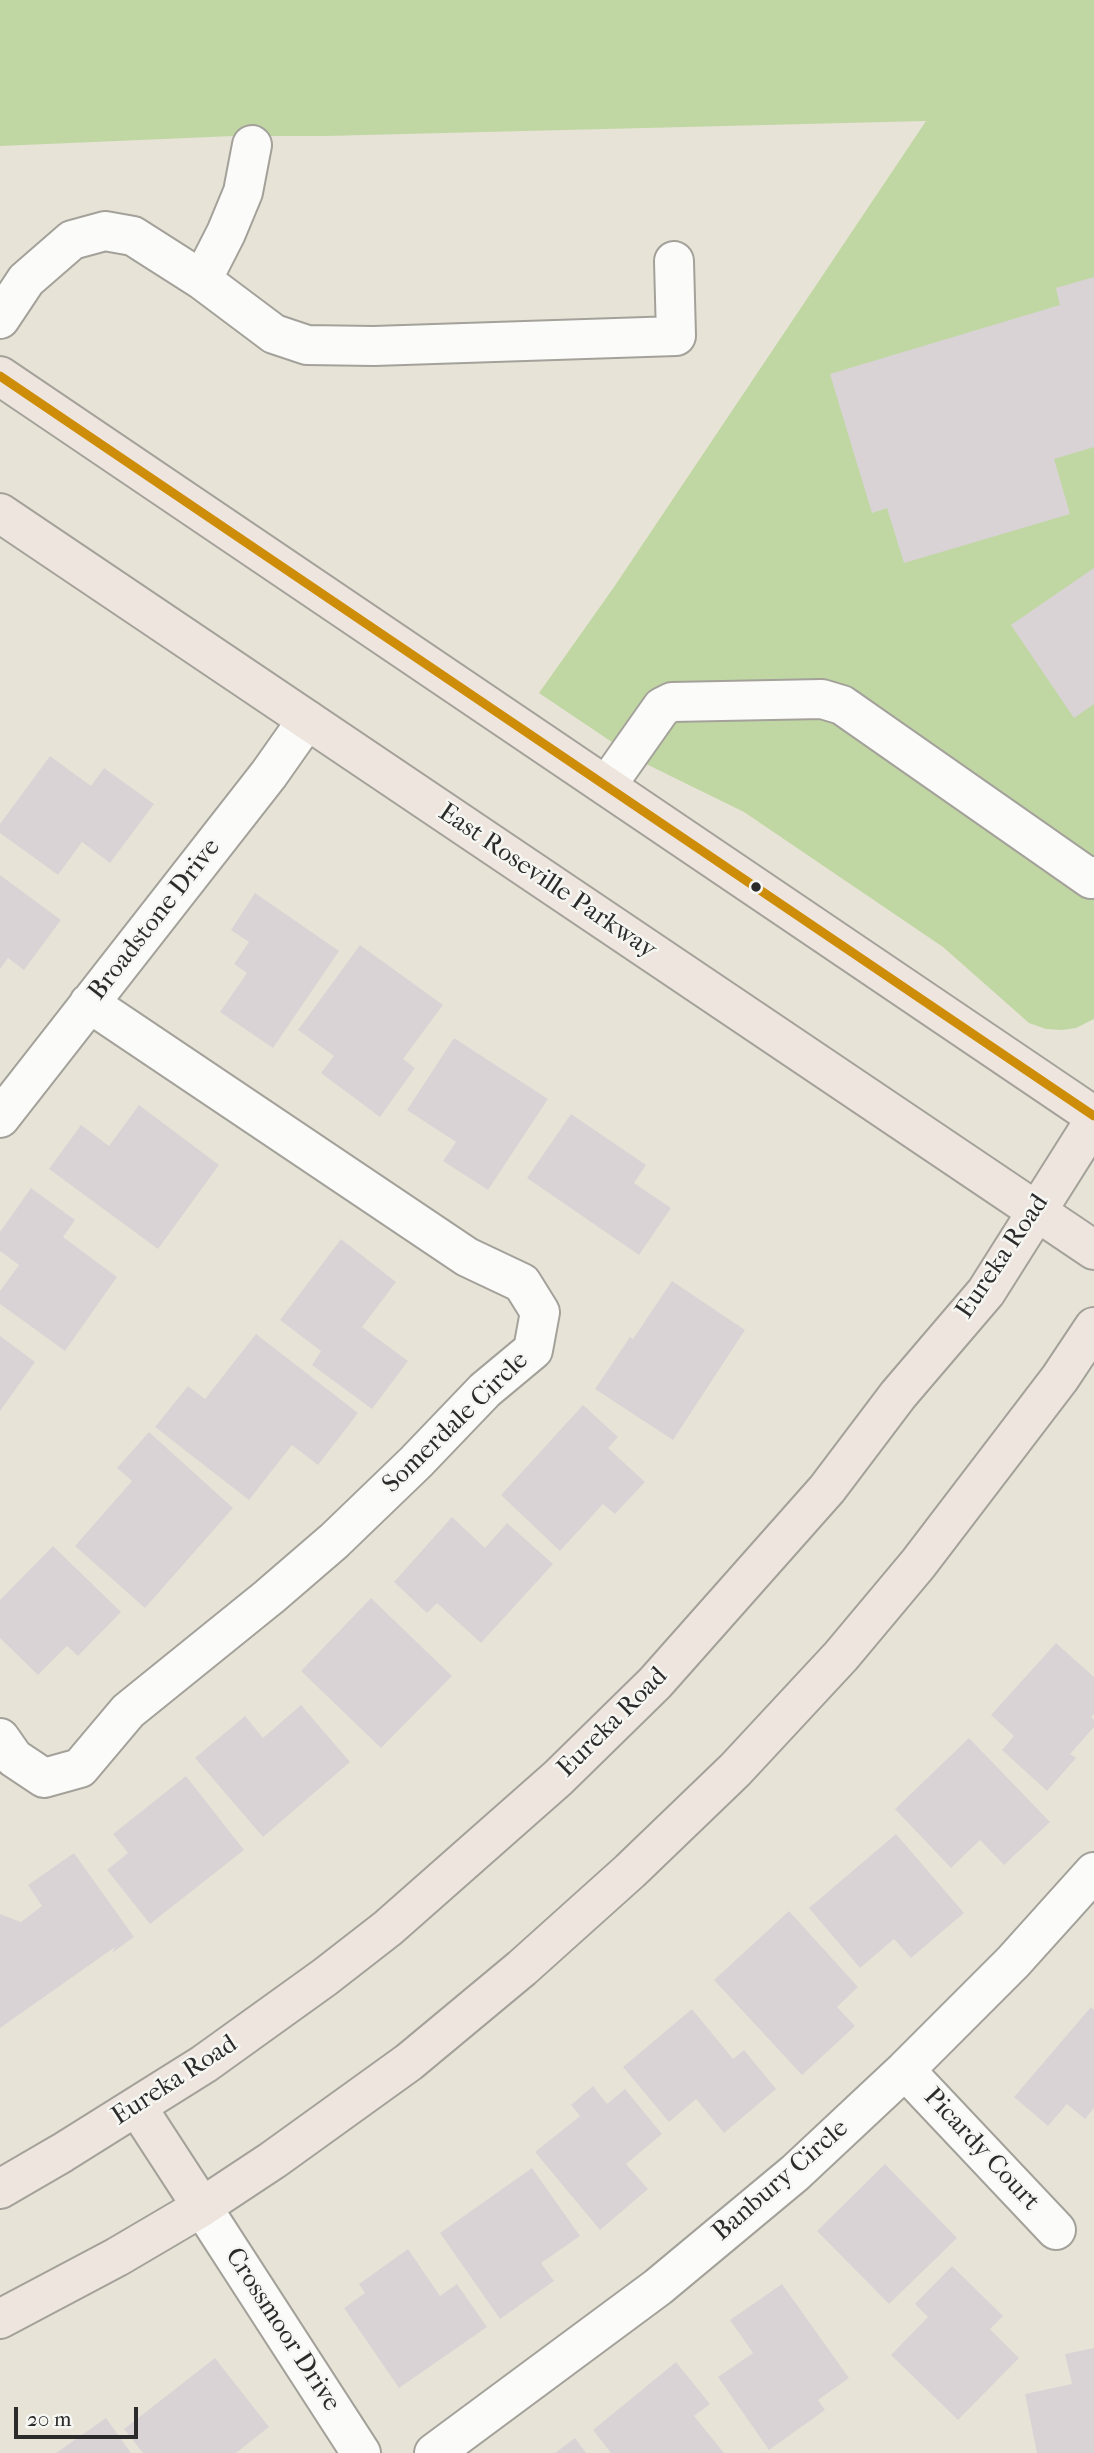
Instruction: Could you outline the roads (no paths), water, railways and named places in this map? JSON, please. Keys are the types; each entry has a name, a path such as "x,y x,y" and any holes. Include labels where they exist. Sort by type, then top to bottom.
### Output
{"main road":[{"path":"0,376 607,785 1094,1119"},
{"name":"East Roseville Parkway","path":"0,513 1094,1250"},
{"name":"Eureka Road","path":"0,2189 137,2107 326,1977 387,1928 558,1779 645,1693 827,1489 898,1395 986,1292 1094,1119"},
{"path":"0,2319 117,2257 202,2207 409,2062 532,1960 735,1770 841,1656 918,1564 1059,1378 1094,1327"},
{"path":"137,2107 202,2207"}],"street":[{"path":"202,281 243,192 252,145"},
{"path":"0,318 26,280 72,240 106,231 133,236 202,281 274,334 307,345 374,346 676,336 674,261"},
{"path":"607,785 662,707 672,702 822,699 842,705 1091,879 1094,876"},
{"name":"Broadstone Drive","path":"0,1118 269,774 307,720"},
{"name":"Somerdale Circle","path":"0,1738 14,1758 44,1778 80,1768 128,1711 270,1597 334,1541 416,1462 485,1390 533,1350 540,1312 522,1283 467,1257 89,1003"},
{"name":"Banbury Circle","path":"434,2453 658,2287 794,2173 905,2070 1013,1962 1094,1872"},
{"name":"Picardy Court","path":"905,2070 1056,2230"},
{"name":"Crossmoor Drive","path":"202,2207 362,2453"}]}
